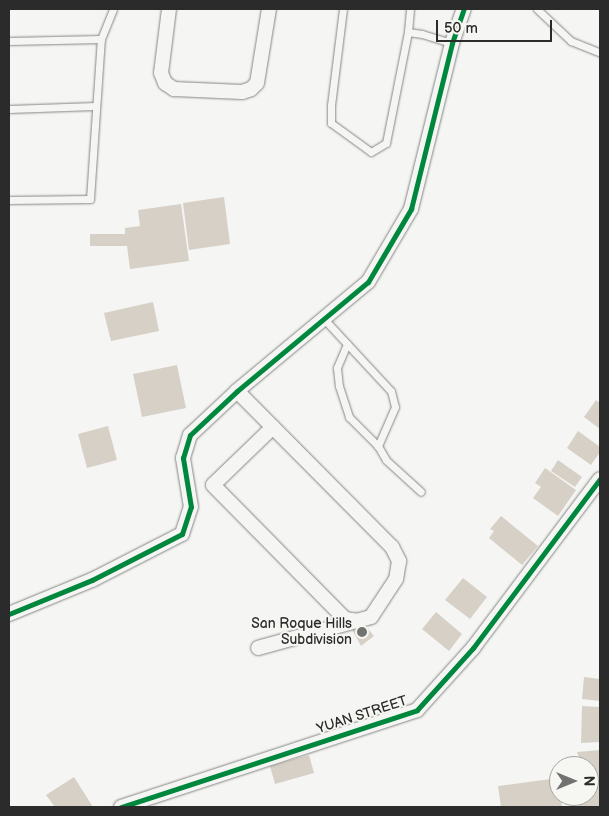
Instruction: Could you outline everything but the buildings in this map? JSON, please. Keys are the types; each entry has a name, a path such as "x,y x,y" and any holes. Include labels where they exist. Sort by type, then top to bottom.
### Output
{"street":[{"path":"169,9 161,72 165,83 174,89 242,92 251,89 257,83 269,9"},
{"path":"9,614 92,580 182,534 191,507 183,458 190,434 237,391 368,282 410,209 452,43 464,9"},
{"path":"237,391 392,547 399,561 396,579 371,617 359,622 258,648"},
{"path":"272,427 212,485 345,619 359,622"},
{"name":"YUAN STREET","path":"121,807 416,710 473,648 600,479"}],"lane":[{"path":"9,200 90,199 101,39 113,9"},
{"path":"343,9 331,105 332,123 371,152 386,143 408,32 410,9"},
{"path":"537,9 571,41 600,53"},
{"path":"408,32 452,43"},
{"path":"9,41 101,39"},
{"path":"9,109 96,106"},
{"path":"324,319 391,391 395,407 378,446"},
{"path":"347,344 337,368 339,386 349,417 378,446 386,460 421,492"}],"cycle path":[{"path":"9,614 92,580 182,534 191,507 183,458 190,435 237,391 368,282 411,209 452,43 464,9"},
{"path":"121,807 417,710 473,648 600,479"}],"place":[{"name":"San Roque Hills Subdivision","path":"362,632"}]}
